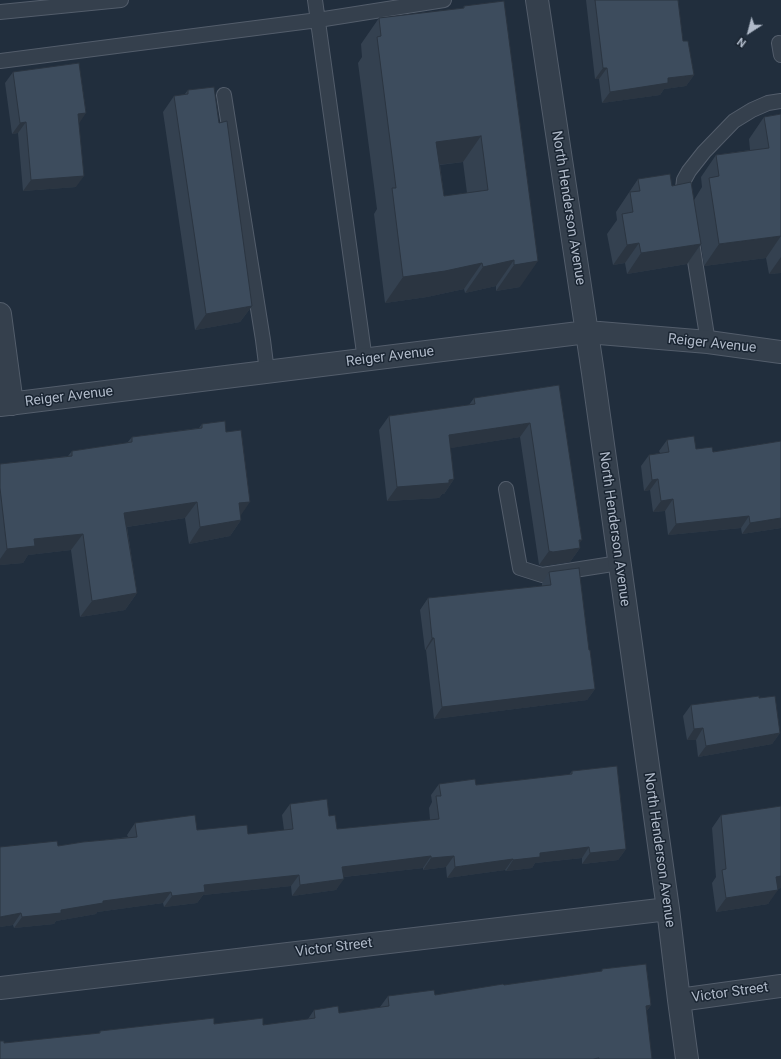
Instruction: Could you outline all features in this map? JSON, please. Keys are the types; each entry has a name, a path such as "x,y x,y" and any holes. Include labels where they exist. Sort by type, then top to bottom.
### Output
{"street":[{"name":"North Henderson Avenue","path":"537,0 587,332 668,909 687,1059"},
{"path":"0,314 6,404"},
{"name":"Reiger Avenue","path":"6,404 587,332 708,342 781,352"},
{"name":"Victor Street","path":"0,988 668,909"},
{"name":"Victor Street","path":"679,1000 781,986"}],"lane":[{"path":"0,12 121,0"},
{"path":"315,0 365,360"},
{"path":"0,61 318,20 444,0"},
{"path":"224,95 267,372"},
{"path":"708,342 683,189 684,180 704,152 734,121 752,110 768,103 781,101"},
{"path":"506,489 520,568 542,575 619,563"}],"building":[{"path":"595,0 678,0 683,41 688,41 694,75 668,78 668,83 610,92 607,68 603,68"},
{"path":"504,1 538,261 514,265 514,260 483,267 482,263 445,271 403,277 392,188 396,188 377,37 381,36 379,18 464,8 464,6","holes":["481,136 488,190 444,196 436,142"]},
{"path":"79,63 86,113 78,114 84,176 31,180 26,122 20,123 13,72"},
{"path":"214,87 219,123 227,121 252,306 206,314 174,96 188,94 188,90"},
{"path":"781,114 781,236 719,244 709,178 719,176 716,155 769,148 764,117"},
{"path":"670,174 672,186 691,182 701,244 641,253 639,243 627,245 622,214 633,212 630,192 640,191 638,179"},
{"path":"559,385 582,540 579,540 580,548 553,552 549,551 530,423 449,435 454,479 449,480 449,483 397,487 389,416 475,404 474,398"},
{"path":"225,421 226,432 241,430 250,502 239,503 241,520 200,527 197,502 124,513 137,593 92,601 83,534 34,539 35,546 7,549 0,488 0,464 72,456 72,451 132,442 132,437 202,428 202,424"},
{"path":"694,436 696,449 712,447 713,452 781,441 781,518 750,523 749,516 676,524 673,499 661,501 658,479 652,480 649,455 669,452 667,440"},
{"path":"579,568 595,689 442,707 428,598 551,585 549,572"},
{"path":"759,696 759,698 775,696 780,733 706,746 703,728 694,729 691,705"},
{"path":"617,766 626,849 590,853 589,847 540,853 540,857 455,867 454,856 431,858 431,856 342,867 344,879 300,885 299,875 204,885 205,892 172,896 171,892 103,901 103,903 61,910 61,913 22,917 21,913 0,917 0,847 57,841 58,846 137,837 135,823 195,815 197,830 247,825 248,834 293,829 290,804 327,799 329,816 335,815 337,829 439,819 436,796 441,796 439,784 475,779 476,785 572,774 572,771"},
{"path":"781,806 781,876 776,877 778,890 726,898 722,870 726,869 721,815"},
{"path":"646,964 651,1005 646,1006 652,1059 0,1059 0,1041 4,1041 4,1043 100,1033 100,1031 214,1018 214,1024 263,1018 263,1025 315,1018 314,1010 338,1006 339,1013 389,1006 388,996 434,990 435,995 503,984 602,971 602,969"}]}
